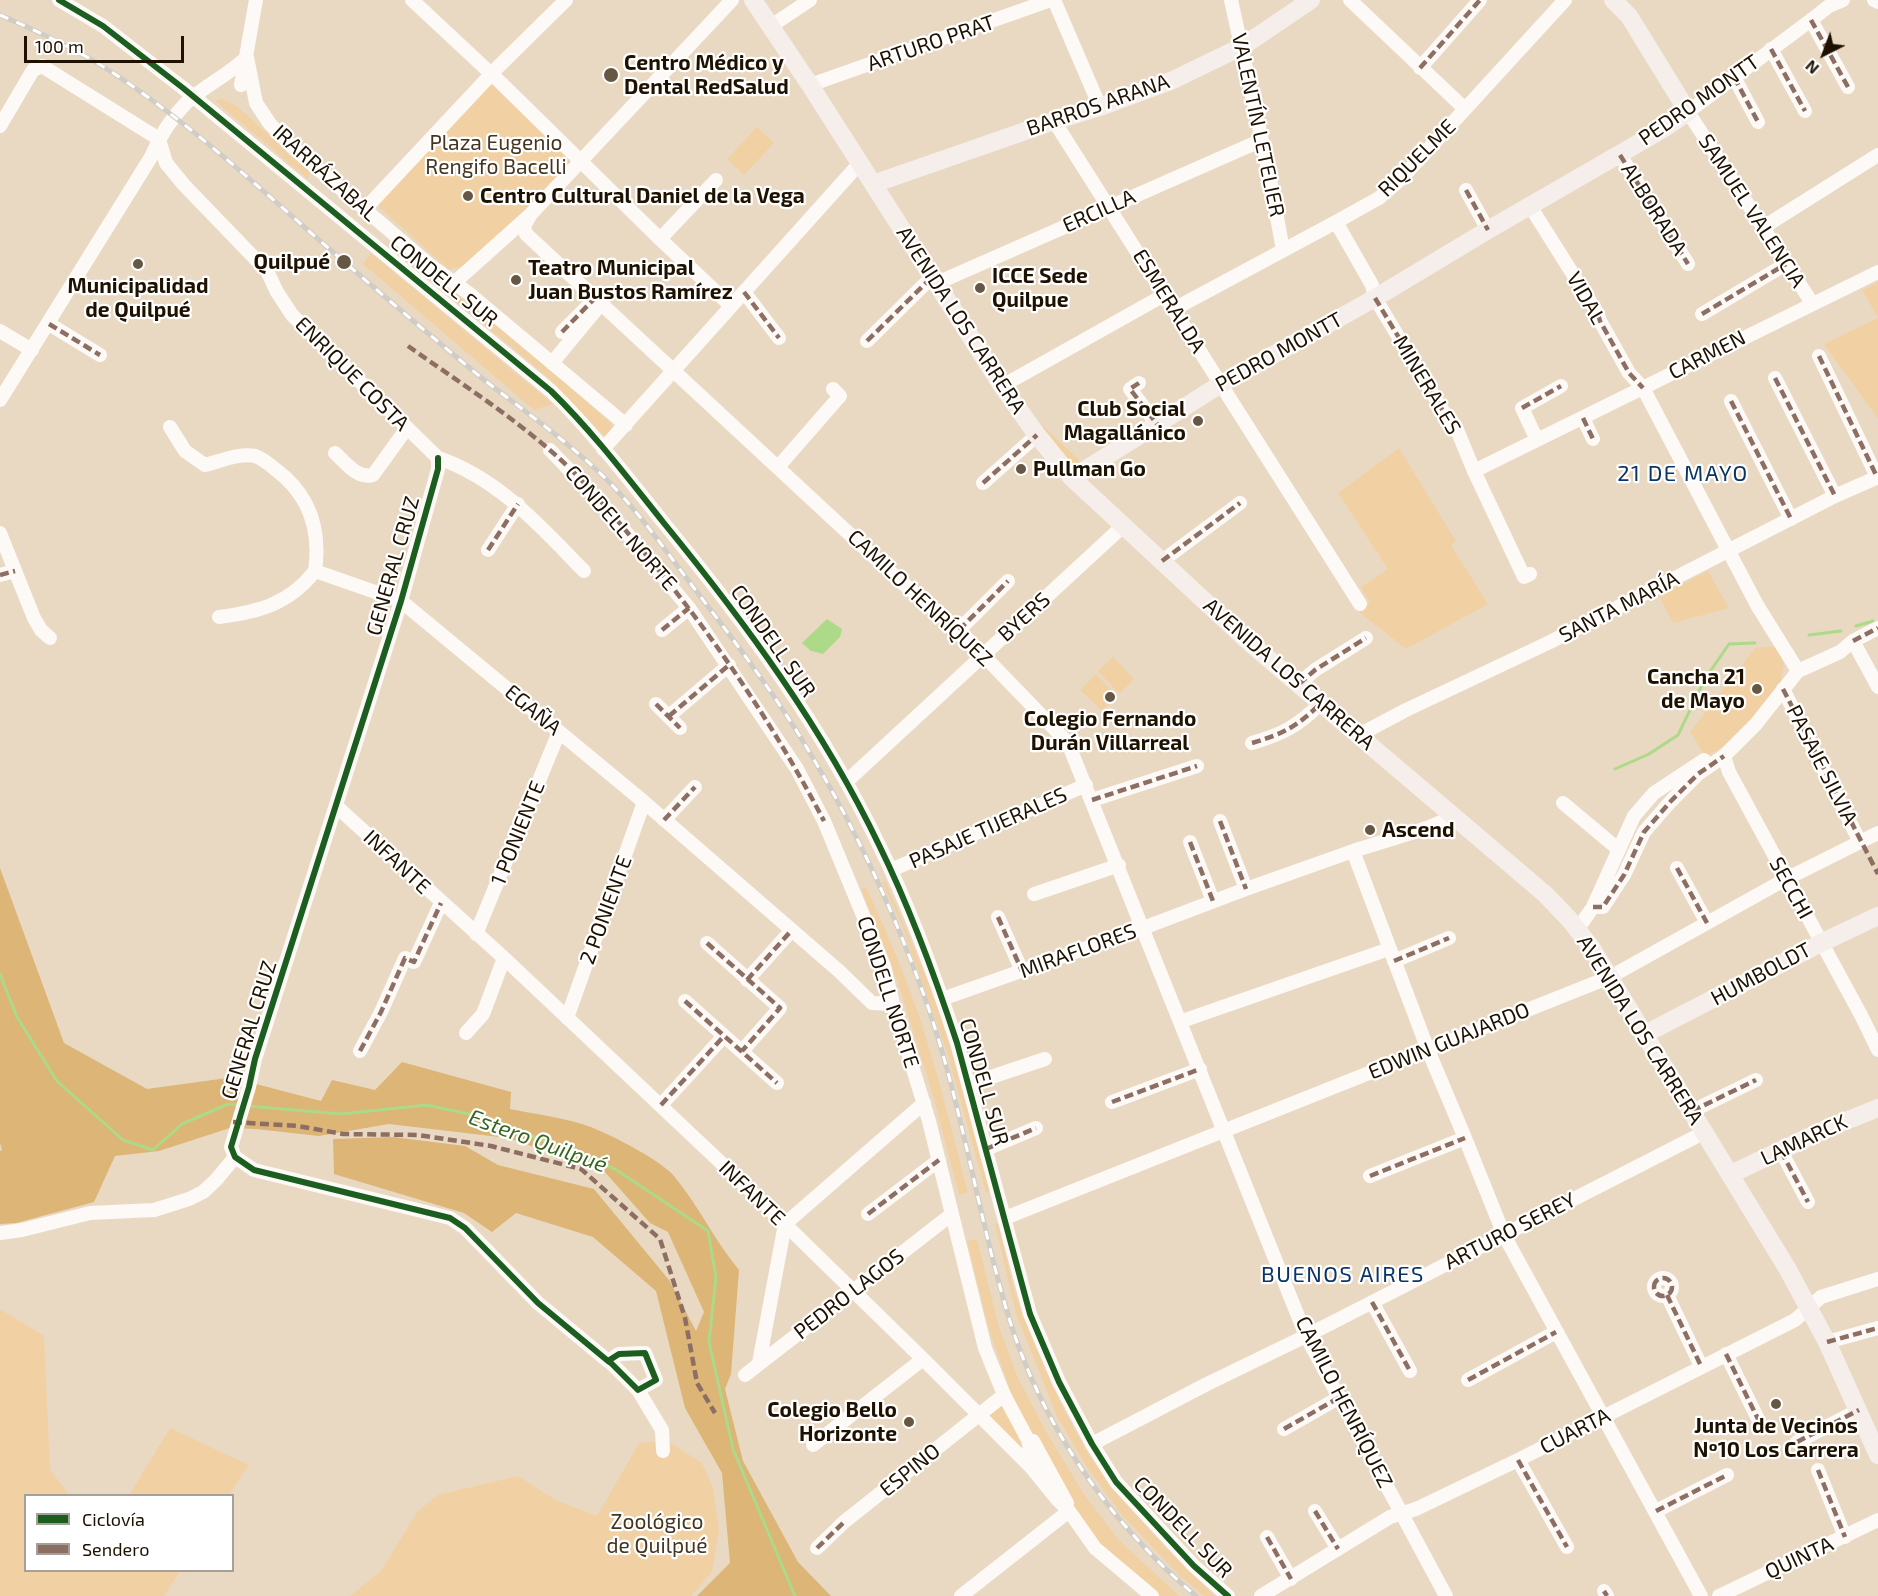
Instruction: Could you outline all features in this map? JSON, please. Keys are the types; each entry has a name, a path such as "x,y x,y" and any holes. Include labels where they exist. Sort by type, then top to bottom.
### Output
{"main road":[{"name":"AVENIDA LOS CARRERA","path":"753,0 810,85 1002,386 1037,435 1072,478 1251,644 1545,894 1577,930 1610,976 1809,1307 1878,1455"},
{"name":"BARROS ARANA","path":"873,184 1173,80 1243,46 1311,0"},
{"name":"SAMUEL VALENCIA","path":"1613,0 1629,15 1688,112"},
{"name":"PEDRO MONTT","path":"1072,478 1221,384 1375,298 1620,155 1688,112"},
{"name":"HUMBOLDT","path":"1645,1034 1878,916"},
{"name":"LAMARCK","path":"1731,1174 1828,1128 1878,1108"}],"street":[{"name":"CONDELL SUR","path":"59,0 103,26 183,87 551,391 603,449 710,579 772,664 846,782 891,870 942,999 970,1084 1030,1314 1059,1382 1092,1444 1116,1482 1194,1566 1228,1596"},
{"path":"220,80 233,80 241,85 256,0"},
{"path":"412,0 731,306"},
{"path":"365,209 491,74 566,0"},
{"path":"454,283 531,214 732,0"},
{"path":"771,26 810,0"},
{"path":"1052,0 1100,107"},
{"name":"ARTURO PRAT","path":"810,85 1052,0"},
{"name":"VALENTÍN LETELIER","path":"1231,0 1243,46 1283,250"},
{"path":"1350,0 1465,109"},
{"path":"1420,68 1480,0"},
{"name":"RIQUELME","path":"1174,309 1379,198 1401,179 1564,0"},
{"name":"PEDRO MONTT","path":"1688,112 1811,20 1828,3 1843,0"},
{"path":"1811,20 1848,87"},
{"path":"1771,49 1805,111"},
{"path":"0,400 151,157 159,139 187,102 220,80 247,57"},
{"name":"IRARRÁZABAL","path":"247,57 254,98"},
{"path":"1,124 33,70 42,66 159,139"},
{"path":"1734,77 1758,122"},
{"name":"IRARRÁZABAL","path":"241,85 254,98 270,124 292,147 431,266 471,295 626,425"},
{"name":"SAMUEL VALENCIA","path":"1688,112 1812,303"},
{"name":"ESMERALDA","path":"1054,121 1166,294 1360,604"},
{"name":"ENRIQUE COSTA","path":"159,139 166,163 184,185 267,271 292,315 438,458 456,464 518,504 584,571"},
{"name":"ERCILLA","path":"935,280 1262,140"},
{"name":"ALBORADA","path":"1620,155 1688,264"},
{"path":"1762,228 1878,155"},
{"path":"603,449 859,164"},
{"path":"660,239 716,180"},
{"path":"1466,190 1488,230"},
{"name":"VIDAL","path":"1530,206 1598,315 1629,374 1643,388 1757,605 1798,671"},
{"name":"CAMILO HENRÍQUEZ","path":"531,214 524,226 526,234 899,580 959,630 1068,743 1182,1021 1306,1335 1446,1596"},
{"name":"MINERALES","path":"1336,222 1372,285 1375,298 1446,416 1455,424 1474,471 1524,577 1530,574"},
{"path":"1702,314 1786,264"},
{"name":"CARMEN","path":"1474,471 1878,272"},
{"path":"867,341 935,280"},
{"path":"744,292 779,338"},
{"path":"1002,386 1166,294"},
{"path":"562,332 597,302"},
{"path":"552,363 597,302"},
{"path":"49,324 100,355"},
{"path":"0,331 32,350"},
{"path":"1819,356 1878,477"},
{"path":"1775,378 1835,496"},
{"path":"1139,383 1130,389 1156,424"},
{"path":"1537,440 1522,408 1561,386"},
{"path":"778,467 840,396 833,389"},
{"path":"1731,402 1791,519"},
{"path":"1583,418 1593,439"},
{"path":"170,427 185,452 205,465 242,455 258,457 294,486 308,509 318,540 315,571 306,583 291,596 249,613 219,617"},
{"path":"335,453 357,473 366,476 373,475 407,428"},
{"path":"983,483 1037,435"},
{"name":"CONDELL NORTE","path":"550,450 605,507 690,608 797,769 824,821 884,966 888,1003 924,1102 985,1348 1004,1395 1032,1450 1031,1467"},
{"name":"GENERAL CRUZ","path":"235,1157 231,1147 233,1137 249,1087 255,1059 401,602 438,469 438,458"},
{"name":"SANTA MARÍA","path":"1359,735 1404,711 1532,651 1835,496 1878,477"},
{"path":"1162,561 1240,503"},
{"path":"488,550 518,504"},
{"name":"BYERS","path":"846,782 1123,526"},
{"path":"0,533 34,618 41,630 50,638"},
{"path":"0,576 15,571"},
{"name":"EGAÑA","path":"315,571 401,602 644,802 872,1003 888,1003"},
{"path":"959,630 1008,581"},
{"name":"CONDELL NORTE","path":"662,630 690,608"},
{"path":"1593,907 1603,907 1624,875 1644,832 1698,774 1724,756 1756,724 1798,671 1840,651 1853,641 1878,628"},
{"path":"1299,684 1315,670 1366,638"},
{"path":"1853,641 1878,687"},
{"path":"669,716 729,665"},
{"name":"PASAJE SILVIA","path":"1783,689 1860,842"},
{"path":"1252,743 1287,731 1308,717 1321,703"},
{"path":"656,704 680,728"},
{"name":"1 PONIENTE","path":"476,934 559,732"},
{"path":"1577,930 1593,907 1634,816 1654,793 1707,759 1724,756"},
{"name":"SECCHI","path":"1724,756 1729,772 1878,1050"},
{"path":"1092,800 1197,766"},
{"name":"PASAJE TIJERALES","path":"891,870 1086,785"},
{"path":"664,820 695,787"},
{"name":"2 PONIENTE","path":"567,1018 644,802"},
{"path":"1563,803 1618,849"},
{"name":"INFANTE","path":"336,806 504,958 785,1224 1031,1467 1070,1511 1095,1548 1152,1596"},
{"name":"MIRAFLORES","path":"942,999 1453,817"},
{"path":"1220,821 1246,889"},
{"name":"EDWIN GUAJARDO","path":"1005,1218 1610,976 1786,879 1878,833"},
{"path":"1190,842 1213,902"},
{"path":"1353,851 1428,1050 1504,1235 1701,1596"},
{"path":"1034,894 1119,865"},
{"path":"1677,868 1707,923"},
{"path":"360,1050 381,1012 405,958 414,962 441,903"},
{"path":"998,917 1022,972"},
{"path":"747,980 791,931"},
{"path":"1182,1021 1449,938"},
{"path":"707,943 780,1008 742,1051"},
{"path":"466,1033 483,1014 504,958"},
{"path":"685,1001 777,1083"},
{"path":"661,1105 724,1036"},
{"path":"970,1084 1045,1059"},
{"path":"1112,1102 1200,1069"},
{"path":"1692,1111 1756,1080"},
{"path":"759,1363 785,1224 924,1102"},
{"path":"986,1149 1036,1128"},
{"name":"ARTURO SEREY","path":"1092,1444 1705,1132"},
{"path":"1370,1176 1465,1138"},
{"path":"1781,1151 1808,1202"},
{"path":"0,1233 22,1230 90,1213 154,1210 189,1199 203,1192 235,1157 254,1170 450,1218 465,1228 538,1303 608,1361 638,1390 662,1431 663,1450"},
{"path":"868,1214 939,1160"},
{"name":"PEDRO LAGOS","path":"745,1375 952,1214"},
{"name":"CUARTA","path":"1261,1596 1390,1517 1403,1514 1518,1460 1795,1320 1821,1297 1878,1279"},
{"path":"1667,1295 1701,1366"},
{"path":"1372,1302 1410,1371"},
{"path":"1827,1342 1878,1328"},
{"path":"1468,1380 1556,1332"},
{"path":"608,1361 619,1354 645,1353 656,1380 638,1390"},
{"path":"1726,1354 1759,1421"},
{"path":"813,1445 923,1359"},
{"name":"ESPINO","path":"817,1548 844,1522 1004,1395"},
{"path":"1284,1429 1340,1397"},
{"name":"CONDELL NORTE","path":"1012,1408 1021,1419 1070,1511"},
{"path":"1797,1442 1859,1410"},
{"path":"1518,1460 1567,1547"},
{"path":"1818,1470 1845,1537"},
{"path":"1656,1511 1727,1475"},
{"path":"962,1596 1070,1511"},
{"path":"1316,1512 1338,1549"},
{"name":"QUINTA","path":"1719,1596 1878,1520"},
{"path":"1267,1537 1290,1579"}],"green space":[{"name":"Plaza Eugenio Rengifo Bacelli","path":"494,82 568,154 572,162 469,266 448,269 379,207 380,202"},
{"path":"221,98 238,107 310,172 308,179 215,101"},
{"path":"757,127 774,143 744,175 727,159"},
{"path":"371,253 553,404 534,410 363,264"},
{"path":"429,279 449,288 539,360 612,424 609,435 603,435 544,374"},
{"path":"1878,282 1878,318 1862,290"},
{"path":"1878,318 1878,419 1824,344"},
{"path":"1038,421 1080,461 1072,466"},
{"path":"1399,448 1456,541 1451,545 1488,604 1406,649 1359,612 1370,603 1361,587 1388,569 1338,493"},
{"path":"1708,571 1729,608 1673,623 1659,596"},
{"path":"1777,646 1784,664 1781,681 1743,730 1727,745 1705,756 1690,732 1755,648"},
{"path":"1113,657 1134,679 1119,694 1098,671"},
{"path":"1096,674 1117,696 1102,711 1080,690"},
{"path":"885,880 934,995 969,1107 990,1192 986,1193 948,1055 901,923 882,882"},
{"path":"866,887 895,952 920,1019 940,1084 968,1193 959,1195 934,1099 898,983 861,889"},
{"path":"998,1223 1015,1294 1030,1333 1063,1408 1090,1456 1119,1496 1166,1548 1215,1596 1204,1596 1180,1576 1123,1516 1086,1466 1057,1416 1016,1314 995,1224"},
{"path":"977,1239 999,1327 1018,1378 1048,1435 1084,1494 1118,1539 1179,1596 1159,1596 1100,1545 1086,1528 1065,1494 1012,1396 988,1326 967,1241"},
{"path":"0,1309 44,1336 50,1469 68,1494 24,1494 24,1572 179,1572 164,1596 0,1596"},
{"path":"1003,1402 1025,1443 1020,1447 988,1415"},
{"path":"170,1428 249,1465 230,1494 130,1494"},
{"name":"Zoológico de Quilpué","path":"669,1442 702,1463 713,1488 719,1529 712,1572 691,1596 350,1596 381,1571 417,1512 438,1495 518,1476 556,1500 597,1516 639,1443"}],"shaded area":[{"path":"827,619 842,629 840,637 823,654 811,651 802,643"},
{"path":"0,868 64,1043 147,1089 227,1078 241,1094 256,1084 321,1101 332,1080 375,1090 402,1062 511,1092 510,1109 564,1119 591,1127 631,1146 667,1169 683,1187 739,1270 731,1374 725,1389 743,1461 798,1562 831,1596 697,1596 730,1563 722,1473 685,1408 656,1291 593,1237 516,1213 492,1232 464,1213 334,1174 333,1139 393,1137 465,1146 498,1165 594,1189 669,1280 696,1331 704,1312 668,1232 650,1223 604,1171 508,1138 389,1124 319,1136 230,1128 159,1151 115,1156 94,1202 16,1223 0,1224 0,1151 2,1150 0,1143"}],"waterway":[{"path":"1856,626 1873,621"},
{"path":"1809,635 1841,631"},
{"path":"1615,769 1649,754 1678,735 1705,679 1729,644 1755,643"},
{"name":"Estero Quilpué","path":"0,974 17,1017 57,1081 123,1140 153,1150 182,1124 228,1104 240,1105"},
{"name":"Estero Quilpué","path":"247,1106 341,1114 427,1105 487,1118 615,1169 708,1231 716,1277 709,1342 733,1449 795,1596"}],"railway":[{"path":"0,15 56,41 110,71 203,140 432,337 589,463 627,502 661,545 746,658 796,730 848,820 878,883 906,947 945,1060 1006,1308 1037,1390 1057,1429 1105,1501 1133,1535 1196,1596"}],"marked path":[{"path":"1420,68 1480,0"},
{"path":"1811,20 1848,87"},
{"path":"1771,49 1805,111"},
{"path":"1734,77 1758,122"},
{"path":"1620,155 1688,264"},
{"path":"1466,190 1488,230"},
{"path":"1702,314 1786,264"},
{"path":"867,341 933,276"},
{"path":"744,292 779,338"},
{"path":"1375,298 1446,416"},
{"path":"562,332 594,299"},
{"path":"1598,314 1629,373 1643,388"},
{"path":"49,324 100,355"},
{"path":"408,346 525,429 561,460 600,500 664,576 714,643 783,748 824,821"},
{"path":"1819,356 1877,477"},
{"path":"1775,378 1835,496"},
{"path":"1139,383 1130,389 1157,424"},
{"path":"1522,408 1561,386"},
{"path":"1731,401 1791,519"},
{"path":"1583,418 1593,439"},
{"path":"983,483 1037,435"},
{"path":"1162,561 1240,503"},
{"path":"488,550 518,504"},
{"path":"0,575 15,571"},
{"path":"959,630 1008,581"},
{"path":"662,630 689,608"},
{"path":"1853,641 1878,628"},
{"path":"1299,684 1315,670 1366,638"},
{"path":"669,716 729,665"},
{"path":"1783,689 1878,874"},
{"path":"1252,743 1290,728 1321,703"},
{"path":"656,704 680,728"},
{"path":"1593,907 1603,907 1624,875 1644,832 1698,774 1724,756"},
{"path":"1092,800 1197,766"},
{"path":"664,820 695,787"},
{"path":"1220,821 1246,889"},
{"path":"1190,842 1213,901"},
{"path":"1677,868 1707,923"},
{"path":"360,1051 381,1012 405,958 414,962 441,903"},
{"path":"998,917 1022,971"},
{"path":"747,980 791,931"},
{"path":"1394,961 1449,938"},
{"path":"707,943 780,1008 742,1051"},
{"path":"685,1001 777,1083"},
{"path":"661,1105 724,1036"},
{"path":"1112,1102 1200,1069"},
{"path":"1692,1111 1756,1080"},
{"path":"233,1122 298,1126 343,1134 418,1135 491,1146 581,1169 660,1239 685,1318 697,1383 715,1413"},
{"path":"986,1149 1036,1128"},
{"path":"1370,1176 1465,1138"},
{"path":"1781,1151 1808,1202"},
{"path":"868,1214 939,1160"},
{"path":"1663,1278 1669,1281 1672,1287 1669,1293 1663,1296 1657,1293 1654,1287 1657,1281 1663,1278"},
{"path":"1667,1295 1701,1366"},
{"path":"1372,1302 1410,1371"},
{"path":"1827,1342 1878,1328"},
{"path":"1468,1380 1556,1332"},
{"path":"1726,1354 1759,1421"},
{"path":"1284,1429 1340,1397"},
{"path":"1797,1442 1859,1410"},
{"path":"1518,1460 1567,1547"},
{"path":"1818,1470 1845,1537"},
{"path":"1656,1511 1727,1475"},
{"path":"1315,1511 1338,1549"},
{"path":"817,1548 844,1522"},
{"path":"1267,1537 1291,1579"},
{"path":"1604,1591 1607,1596"}],"cycle path":[{"path":"59,0 103,26 183,88 551,391 623,471 753,637 833,759 879,845 912,918 957,1043 1030,1314 1059,1382 1092,1444 1116,1482 1194,1566 1228,1596"},
{"path":"438,458 438,469 401,601 255,1059 231,1147 235,1157 254,1170 450,1218 465,1228 538,1303 608,1361 611,1363 638,1390 656,1380 645,1353 619,1354 608,1361"}],"place":[{"name":"Centro Médico y Dental RedSalud","path":"611,75"},
{"name":"Centro Cultural Daniel de la Vega","path":"468,196"},
{"name":"Quilpué","path":"344,262"},
{"name":"Municipalidad de Quilpué","path":"138,264"},
{"name":"Teatro Municipal Juan Bustos Ramírez","path":"516,280"},
{"name":"ICCE Sede Quilpue","path":"980,288"},
{"name":"Club Social Magallánico","path":"1198,421"},
{"name":"Pullman Go","path":"1021,469"},
{"name":"Cancha 21 de Mayo","path":"1757,689"},
{"name":"Colegio Fernando Durán Villarreal","path":"1110,697"},
{"name":"Ascend","path":"1370,830"},
{"name":"Junta de Vecinos Nº10 Los Carrera","path":"1776,1404"},
{"name":"Colegio Bello Horizonte","path":"909,1422"}],"district":[{"name":"21 DE MAYO","path":"1683,474"},
{"name":"BUENOS AIRES","path":"1343,1275"}]}
